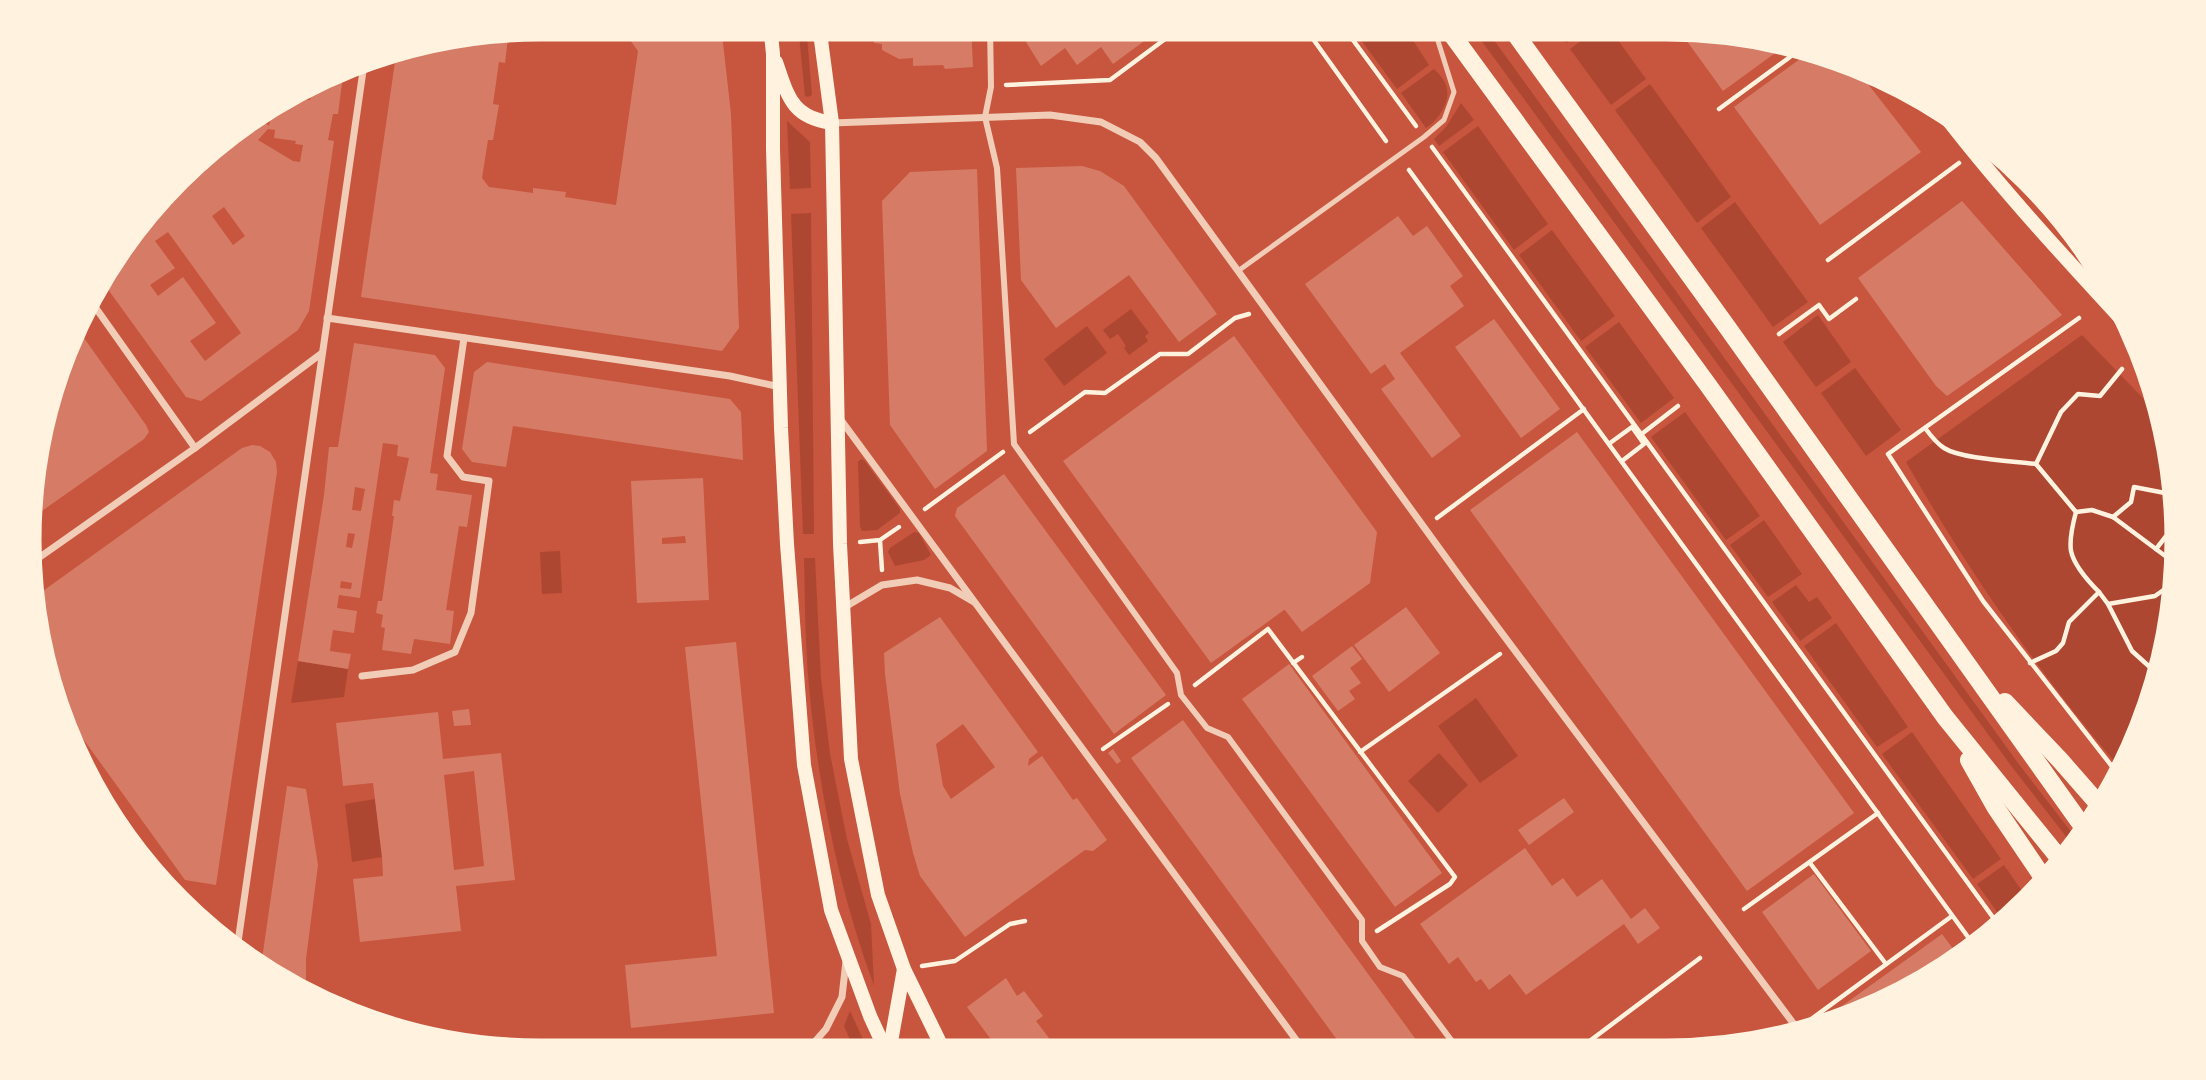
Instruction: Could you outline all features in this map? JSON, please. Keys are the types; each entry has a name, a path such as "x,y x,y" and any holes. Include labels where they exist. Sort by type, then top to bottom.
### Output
{"main road":[{"path":"771,37 787,544 804,765 831,910 884,1043"},
{"path":"821,37 832,123 840,544 851,759 878,895 904,969 940,1043"},
{"path":"1454,37 1708,385 1945,717 2057,856"},
{"path":"1518,37 2081,824"},
{"path":"773,54 790,102 812,120 832,123"},
{"path":"1953,127 2021,211 2114,311"},
{"path":"1966,661 2096,801"},
{"path":"1945,717 1996,808 2041,875"},
{"path":"890,1043 904,969"}],"street":[{"path":"990,37 991,87 985,117 997,168 1014,444 1177,673 1181,695 1207,728 1228,737 1362,920 1362,941 1380,967 1403,976 1453,1043"},
{"path":"238,942 363,69"},
{"path":"832,123 1050,115 1101,122 1140,142 1156,158 1512,646 1796,1026"},
{"path":"95,306 195,448"},
{"path":"327,318 730,376 780,387"},
{"path":"362,676 413,670 455,652 471,613 489,481 463,477 447,456 464,338"},
{"path":"38,559 195,448 322,353"},
{"path":"838,417 1298,1043"},
{"path":"845,607 882,584 917,580 950,588 977,605"},
{"path":"814,1043 826,1029 842,996 847,953"}],"lane":[{"path":"1238,271 1444,120 1454,92 1437,37"}],"path":[{"path":"991,87 1110,80 1168,37"},
{"path":"1312,37 1387,141"},
{"path":"1351,37 1995,920"},
{"path":"1719,109 1790,57 1792,53"},
{"path":"1828,260 1972,153"},
{"path":"1409,170 1970,940"},
{"path":"1779,334 1819,305 1829,319 1856,299"},
{"path":"855,543 880,540 1085,392 1105,393 1160,354 1188,354 1235,318 1266,309"},
{"path":"2079,318 1888,454 1983,601 2114,769"},
{"path":"2036,464 2061,412 2078,394 2100,396 2122,369"},
{"path":"1640,435 1678,406"},
{"path":"1425,527 1584,409"},
{"path":"1610,443 1632,427 1640,435 1644,444 1622,461"},
{"path":"1925,428 1934,441 1947,450 1970,456 2036,464 2076,512"},
{"path":"2113,517 2131,502 2134,487 2167,495"},
{"path":"2076,512 2092,510 2113,517 2168,558"},
{"path":"2076,512 2071,552 2088,581 2109,604 2132,651 2152,669"},
{"path":"2156,549 2169,530"},
{"path":"880,540 882,578"},
{"path":"2109,604 2155,596 2167,588"},
{"path":"2030,663 2056,651 2063,643 2069,622 2099,592"},
{"path":"1090,758 1181,695 1268,629 1455,877 1450,884 1362,941"},
{"path":"1360,752 1512,646"},
{"path":"1293,663 1302,657"},
{"path":"1744,909 1878,814"},
{"path":"1810,863 1886,964"},
{"path":"1814,1021 1952,916"},
{"path":"904,969 955,961 1010,924 1025,921"},
{"path":"1587,1043 1700,958"}],"shaded area":[{"path":"799,37 807,37 812,95 805,96"},
{"path":"1359,37 1411,37 1429,65 1397,89"},
{"path":"1479,37 1492,37 2018,763 2073,835 2069,840 2012,767"},
{"path":"1562,37 1574,37 1566,43"},
{"path":"1586,37 1616,37 1646,79 1611,105 1570,49"},
{"path":"1434,69 1444,81 1447,96 1440,114 1426,128 1401,93"},
{"path":"1650,84 1731,197 1697,223 1615,110"},
{"path":"1461,103 1474,120 1439,146 1434,139 1446,127"},
{"path":"787,121 810,142 811,188 790,189"},
{"path":"1478,126 1548,224 1514,250 1443,152"},
{"path":"1735,202 1808,302 1773,327 1701,228"},
{"path":"811,213 814,534 803,534 791,214"},
{"path":"1552,230 1615,316 1581,341 1519,255"},
{"path":"1131,309 1149,333 1145,336 1148,341 1129,355 1118,334 1110,339 1103,330"},
{"path":"1818,315 1851,362 1816,387 1783,342"},
{"path":"1619,322 1674,398 1641,423 1585,347"},
{"path":"1087,326 1107,353 1064,386 1044,359"},
{"path":"2082,335 2151,407 2160,442 2168,507 2165,606 2160,638 2143,702 2117,764 2035,662 1955,544 1906,462"},
{"path":"1855,368 1901,430 1866,456 1821,393"},
{"path":"1685,412 1760,516 1726,540 1651,437"},
{"path":"861,459 900,509 900,513 877,530 862,531 860,527 858,462"},
{"path":"1764,520 1802,574 1768,597 1730,545"},
{"path":"914,532 919,533 931,555 924,560 895,566 888,552 890,548"},
{"path":"560,551 562,593 542,594 540,552"},
{"path":"804,558 815,558 821,678 830,754 847,839 871,924 874,986 840,876 824,800 808,670"},
{"path":"1796,585 1809,602 1817,597 1832,618 1800,641 1772,602"},
{"path":"1836,623 1908,727 1877,747 1804,646"},
{"path":"298,661 348,669 344,697 291,703"},
{"path":"1476,698 1518,756 1480,783 1438,726"},
{"path":"1912,732 2001,859 1973,879 1882,754"},
{"path":"1439,753 1468,785 1438,813 1408,781"},
{"path":"375,799 382,857 352,862 345,804"},
{"path":"2004,865 2024,894 2000,916 1977,884"},
{"path":"850,1011 865,1043 852,1043 844,1026"}],"building":[{"path":"628,37 722,37 731,114 739,328 722,351 361,297 396,58 442,46 508,38 505,63 499,62 493,104 499,105 493,140 488,140 482,178 489,187 533,193 533,188 566,192 565,197 616,205 638,51"},
{"path":"873,37 972,37 973,67 945,69 943,65 913,66 913,58 899,59 882,50 882,44 874,43"},
{"path":"1032,37 1150,37 1113,64 1101,47 1077,65 1065,48 1041,66 1026,42"},
{"path":"1684,38 1732,41 1778,51 1723,91"},
{"path":"1804,56 1862,76 1921,152 1820,225 1734,107"},
{"path":"343,77 338,114 333,114 328,140 334,141 309,311 298,330 201,401 186,397 105,286 162,208 208,162 263,120 269,126 270,115 288,104 301,102 302,99 310,100 311,92","holes":["268,129 275,130 274,138 296,141 295,144 303,145 300,162 293,161 258,140","224,207 245,236 233,245 212,216","168,232 241,333 205,361 190,341 216,323 183,277 158,296 150,285 175,268 155,241"]},
{"path":"1082,166 1100,171 1124,186 1217,314 1179,342 1129,275 1056,328 1021,280 1016,168"},
{"path":"977,169 987,451 935,489 890,425 882,201 910,172"},
{"path":"1962,201 2062,315 1947,396 1936,386 1858,278"},
{"path":"1398,216 1413,236 1427,226 1463,276 1450,286 1464,306 1400,353 1461,436 1432,458 1381,389 1395,379 1385,364 1371,374 1305,284"},
{"path":"1494,319 1560,409 1521,438 1455,347"},
{"path":"81,334 146,425 149,432 144,439 38,514 46,442 63,378"},
{"path":"1234,336 1377,532 1370,583 1302,632 1284,610 1211,663 1063,461"},
{"path":"354,343 435,355 445,368 430,473 438,474 436,490 472,495 467,527 459,526 446,610 454,611 450,644 414,639 411,654 382,650 385,628 381,627 383,615 376,613 378,601 382,601 394,500 400,501 409,458 397,456 398,445 383,443 360,598 339,595 337,608 357,611 354,633 333,630 331,642 330,651 351,654 348,669 298,661 329,447 338,447","holes":["355,487 365,489 361,511 352,510","348,533 355,534 352,548 346,547","341,581 352,583 351,589 340,588"]},
{"path":"487,362 730,399 741,412 743,460 513,426 506,467 472,462 462,449 474,372"},
{"path":"1577,432 1854,813 1747,891 1470,510"},
{"path":"260,446 270,452 276,462 277,472 216,885 185,880 70,721 46,638 40,593 242,448"},
{"path":"1004,474 1166,695 1114,734 955,516 957,508"},
{"path":"703,478 709,600 637,603 631,481","holes":["685,536 686,543 662,544 662,538"]},
{"path":"1406,607 1440,653 1389,692 1354,645"},
{"path":"940,617 1038,752 1029,759 1028,766 1042,756 1073,800 1077,798 1107,840 1093,851 1085,850 965,937 920,876 913,853 900,794 884,653","holes":["963,724 995,767 951,799 943,786 936,744"]},
{"path":"736,642 774,1013 631,1028 625,965 717,956 685,647"},
{"path":"1352,646 1362,659 1350,668 1361,683 1349,691 1355,699 1338,711 1312,676"},
{"path":"1289,664 1442,873 1395,907 1242,699"},
{"path":"469,709 471,725 454,726 452,711"},
{"path":"438,712 443,759 501,753 515,880 456,886 461,931 360,942 353,879 383,876 382,857 373,783 343,786 336,723","holes":["474,771 484,866 454,870 444,775"]},
{"path":"1183,720 1418,1043 1339,1043 1131,758"},
{"path":"1113,749 1121,761 1117,764 1108,753"},
{"path":"287,786 306,789 318,865 306,959 306,985 262,959"},
{"path":"1564,798 1574,812 1529,845 1518,830"},
{"path":"1525,848 1552,886 1563,878 1577,897 1602,879 1631,919 1645,908 1660,928 1638,944 1624,924 1526,995 1510,974 1489,990 1481,979 1476,982 1458,957 1449,964 1420,924"},
{"path":"1814,874 1871,951 1818,990 1762,912"},
{"path":"1942,934 1955,951 1889,991 1837,1014 1835,1011"},
{"path":"1006,978 1017,996 1024,991 1043,1016 1036,1021 1049,1038 1043,1043 994,1043 967,1007"}]}
